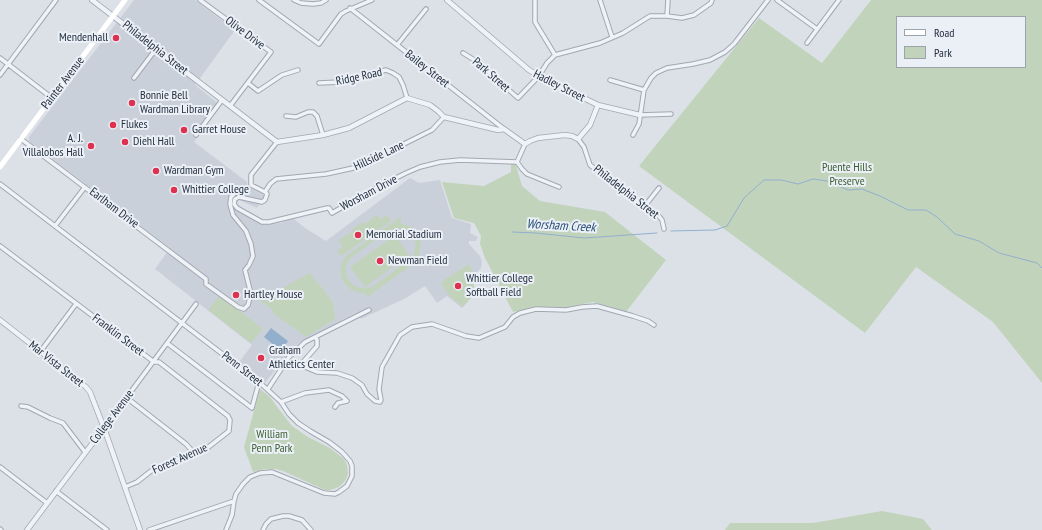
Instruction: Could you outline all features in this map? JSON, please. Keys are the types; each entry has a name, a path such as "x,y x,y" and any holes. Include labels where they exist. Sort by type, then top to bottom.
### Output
{"main road":[{"name":"Painter Avenue","path":"0,167 125,0"}],"street":[{"path":"0,76 56,0"},
{"name":"Philadelphia Street","path":"92,0 277,142"},
{"name":"Olive Drive","path":"200,0 271,52 248,83"},
{"path":"294,0 301,3 313,4 326,0"},
{"path":"261,1 319,44 341,14 350,8 372,0"},
{"name":"Hadley Street","path":"447,0 529,70 539,76 598,105 640,115 671,114"},
{"path":"535,0 535,22 555,55"},
{"path":"600,0 612,37"},
{"path":"667,16 668,0"},
{"path":"539,76 547,63 555,55 600,43 623,33 650,16 682,18 694,15 711,3 712,0"},
{"path":"634,135 639,124 644,90 651,78 656,73 667,68 710,60 725,52 734,44 768,0"},
{"path":"777,0 817,29"},
{"path":"806,43 839,0"},
{"name":"Bailey Street","path":"350,8 504,129"},
{"path":"397,45 426,9"},
{"path":"134,78 156,49"},
{"name":"Park Street","path":"463,53 476,61 518,98 539,76"},
{"path":"0,58 52,98"},
{"path":"230,106 248,83 258,91 282,75 298,70"},
{"name":"Ridge Road","path":"319,83 348,80 386,70 393,72 399,77 407,98"},
{"path":"610,80 644,90"},
{"path":"243,197 262,202 265,200 267,194 251,185 251,176 277,142 323,135 350,128 407,98 430,105 438,110 444,117 498,130 504,129 525,144"},
{"path":"196,135 222,100"},
{"path":"559,187 527,174 522,169 517,162 525,144 538,138 565,135 578,139 590,125 598,105"},
{"path":"286,116 296,117 308,112 313,112 317,116 323,135"},
{"name":"Hillside Lane","path":"265,192 270,184 276,179 319,176 358,167 432,130 444,117"},
{"name":"Earlham Drive","path":"21,139 206,279 206,284 238,307 244,309 248,305 250,299 250,290 245,270 253,256 251,244 246,231 232,213 230,204 231,197 234,193 240,192 243,197"},
{"name":"Philadelphia Street","path":"578,139 584,147 590,165 660,218 664,229"},
{"name":"Worsham Drive","path":"243,197 235,199 234,204 236,207 262,222 269,222 327,208 329,208 332,213 406,173 420,167 440,162 467,160 517,162"},
{"name":"Penn Street","path":"0,184 183,322 268,389 281,402 289,414 303,427 329,442 346,456 352,466 352,476 350,482 339,492 330,494 277,474 265,472 255,475 246,481 239,489 234,501"},
{"path":"55,226 85,187"},
{"path":"644,207 659,188"},
{"name":"Franklin Street","path":"0,246 154,362 159,362 228,416 230,425"},
{"path":"40,352 76,304"},
{"name":"College Avenue","path":"27,530 196,304"},
{"path":"315,337 317,340 317,346 304,361 305,367 317,372 337,373 352,378 362,385 367,394 375,401 380,402 381,400 378,388 382,367 400,335 412,327 432,324 466,336 479,338 505,327 513,317 520,312 536,309 566,310 597,306 633,316 648,321 654,325"},
{"path":"268,389 290,357 305,342 369,310"},
{"name":"Mar Vista Street","path":"0,320 86,387 93,398 140,530"},
{"path":"167,343 252,408 259,382"},
{"path":"281,402 305,394 329,390 342,396 347,401 338,403 335,407"},
{"path":"127,398 186,444 193,452"},
{"path":"21,406 28,407 63,423 85,452"},
{"name":"Forest Avenue","path":"125,487 137,482 151,471 193,452 206,450 229,431 230,425"},
{"path":"0,467 47,503"},
{"path":"56,491 107,530"},
{"path":"149,530 234,501 232,515 226,530"},
{"path":"263,530 271,519 283,516 290,516 302,520 312,530"}],"shaded area":[{"name":"Whittier College","path":"134,0 195,0 235,30 195,85 220,105 194,142 247,182 248,187 264,195 264,198 257,208 239,200 234,209 261,224 281,223 293,218 305,228 326,241 410,178 419,183 440,180 452,218 471,224 470,233 478,237 476,241 469,241 469,244 480,256 482,262 481,268 474,275 474,288 468,301 462,308 447,296 437,303 425,286 406,298 361,319 356,313 299,343 291,350 265,383 239,362 252,345 155,269 170,248 29,141 29,137"}],"green space":[{"name":"Puente Hills Preserve","path":"871,0 1042,0 1042,383 993,322 916,267 865,333 639,166 759,18 822,63"},
{"path":"511,162 515,162 522,186 540,201 605,212 666,260 626,312 593,302 563,308 534,307 513,312 485,258 480,244 481,236 474,223 454,218 442,182 484,186 511,172"},
{"name":"Memorial Stadium","path":"377,215 380,219 387,215 391,221 341,256 337,251 343,246 339,240 353,231 352,229 363,222 364,224"},
{"path":"400,217 402,220 400,223 412,227 419,236 421,246 418,258 419,260 367,297 365,293 356,292 350,289 343,281 341,266 345,257","holes":["398,228 409,231 414,238 416,246 413,257 372,287 361,288 353,285 347,278 346,267 349,259 388,231"]},
{"name":"Newman Field","path":"395,235 409,255 365,287 350,267"},
{"name":"Whittier College Softball Field","path":"469,264 474,275 474,288 471,298 463,307 449,296 441,283"},
{"path":"309,273 326,292 333,303 335,319 306,337 273,313 273,310 260,301"},
{"path":"220,295 263,329 251,343 208,310"},
{"name":"William Penn Park","path":"260,389 270,397 292,426 308,437 330,448 344,459 347,465 348,474 345,481 339,487 325,490 276,469 264,469 253,472 244,447"},
{"path":"882,511 923,519 932,530 725,530 730,523 813,523"}],"water":[{"path":"271,328 288,341 281,351 264,337"}],"waterway":[{"name":"Worsham Creek","path":"671,231 715,230 727,226 744,198 764,180 781,180 798,184 813,179 827,181 848,190 862,189 908,210 926,210 937,217 955,234 979,241 999,253 1037,263 1042,268"},
{"name":"Worsham Creek","path":"512,232 584,238 657,233"}],"place":[{"name":"Mendenhall","path":"116,38"},
{"name":"Bonnie Bell Wardman Library","path":"132,103"},
{"name":"Flukes","path":"113,125"},
{"name":"Garret House","path":"184,130"},
{"name":"Diehl Hall","path":"125,142"},
{"name":"A. J. Villalobos Hall","path":"91,146"},
{"name":"Wardman Gym","path":"156,171"},
{"name":"Whittier College","path":"174,190"},
{"name":"Memorial Stadium","path":"358,235"},
{"name":"Newman Field","path":"380,261"},
{"name":"Whittier College Softball Field","path":"458,286"},
{"name":"Hartley House","path":"236,295"},
{"name":"Graham Athletics Center","path":"261,358"}]}
